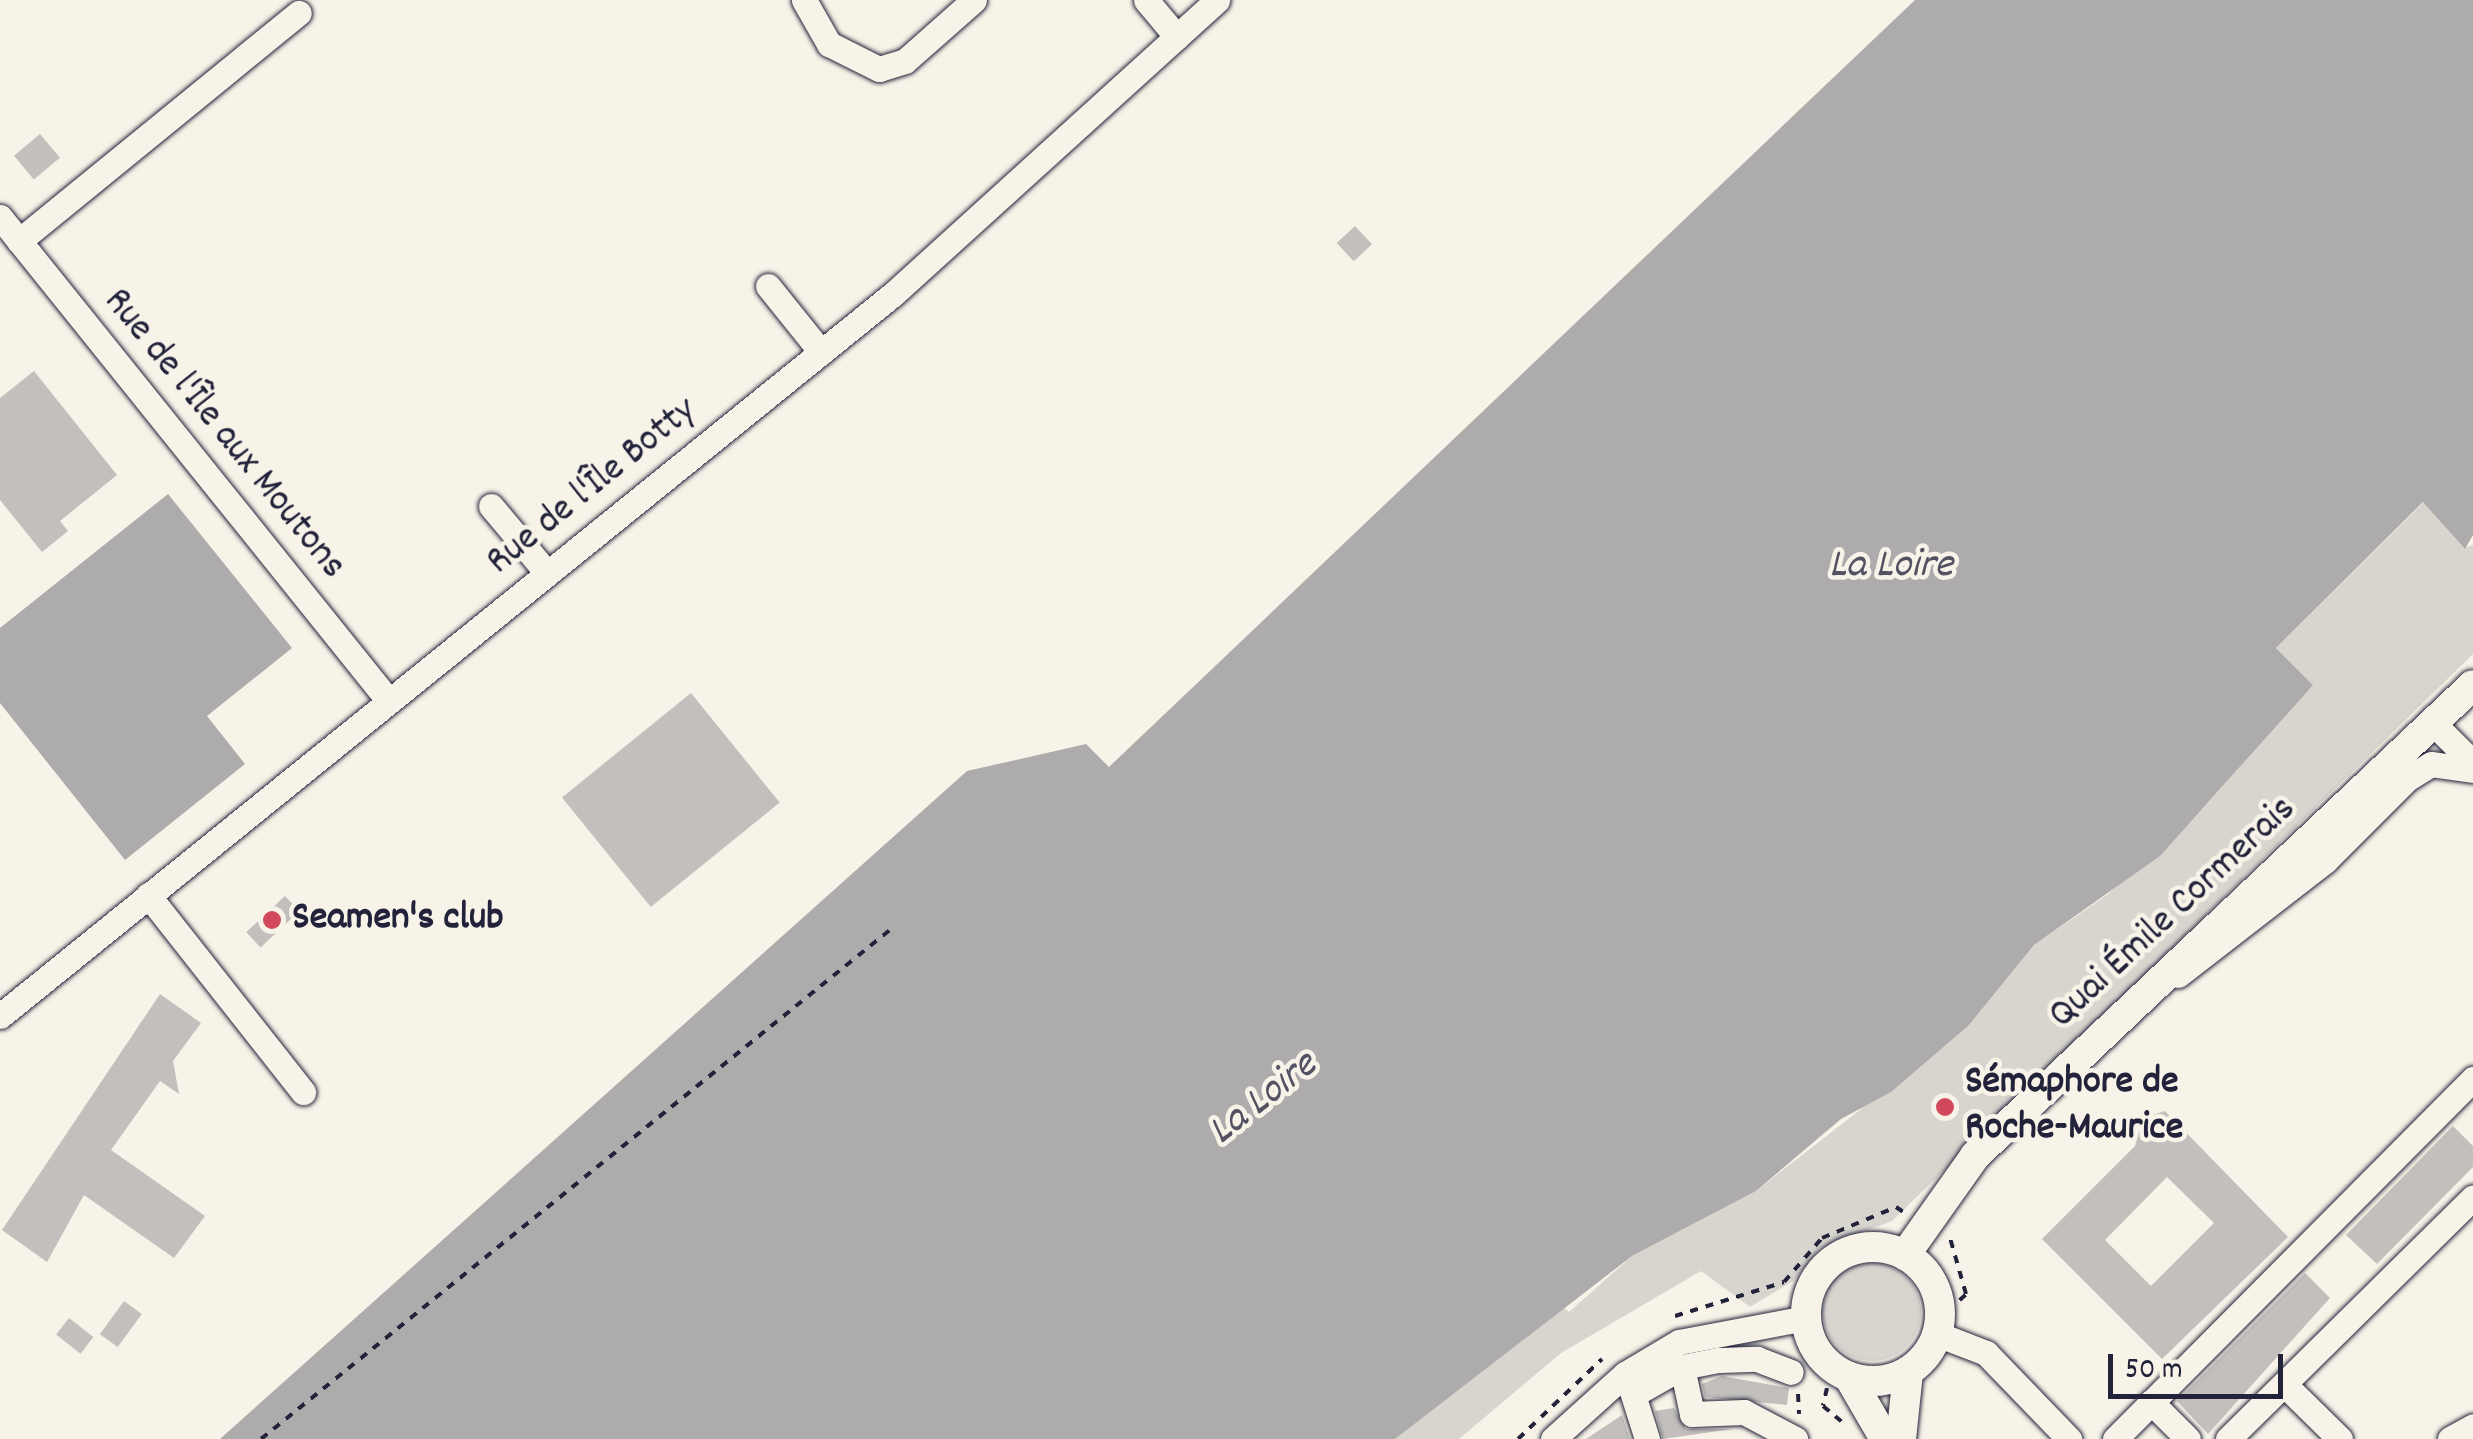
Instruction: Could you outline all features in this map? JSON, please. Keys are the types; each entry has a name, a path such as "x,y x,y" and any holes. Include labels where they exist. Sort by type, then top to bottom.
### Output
{"main road":[{"name":"Quai Émile Cormerais","path":"1905,1255 1919,1224 1975,1156 2473,685"},
{"path":"1885,1439 1849,1377 1820,1355 1806,1318 1815,1281 1843,1255 1867,1247 1905,1255 1931,1279 1939,1324 1908,1372 1901,1439"},
{"path":"1849,1377 1908,1372"}],"street":[{"path":"804,0 829,44 879,68 906,61 974,0"},
{"path":"1146,0 1177,37"},
{"name":"Rue de l'Île Botty","path":"0,1016 822,352 1213,1"},
{"path":"19,241 299,13"},
{"name":"Rue de l'Île aux Moutons","path":"0,217 388,700"},
{"path":"768,286 822,352"},
{"path":"492,506 547,573"},
{"path":"2433,722 2473,766"},
{"path":"2153,991 2227,946 2407,779 2430,764 2473,766"},
{"path":"148,895 303,1092"},
{"path":"2114,1439 2471,1084"},
{"path":"2245,1434 2285,1385 2473,1197"},
{"path":"1553,1439 1625,1373 1712,1329 1806,1318"},
{"path":"1939,1324 1986,1353 2069,1439"},
{"path":"1625,1373 1758,1359 1791,1372"},
{"path":"1682,1367 1692,1414 1744,1412 1797,1430"},
{"path":"1625,1373 1647,1439"},
{"path":"2285,1385 2340,1439"},
{"path":"2151,1402 2188,1439"},
{"path":"2450,1439 2473,1426"}],"path":[{"path":"260,1439 892,928"},
{"path":"1668,1320 1784,1282 1822,1238 1846,1226 1896,1207 1919,1224"},
{"path":"1939,1324 1966,1294 1950,1231"},
{"path":"1791,1372 1797,1430"},
{"path":"1518,1439 1625,1373"}],"shaded area":[{"path":"2424,502 2464,548 2473,545 2473,654 1892,1221 1820,1248 1793,1281 1750,1307 1701,1271 1561,1353 1459,1439 1395,1439 1562,1306 1569,1312 1632,1256 1756,1191 1969,1025 2034,945 2107,895 2208,803 2312,684 2276,648"},
{"path":"1872,1263 1891,1267 1906,1278 1917,1293 1921,1312 1917,1331 1906,1346 1891,1357 1872,1361 1853,1357 1838,1346 1827,1331 1823,1312 1827,1293 1838,1278 1853,1267"}],"water":[{"name":"La Loire","path":"1915,0 2473,0 2473,535 2465,549 2423,502 2276,648 2313,685 2160,856 2034,945 1969,1025 1891,1092 1841,1119 1756,1191 1632,1256 1395,1439 220,1439 967,771 1086,744 1109,767"},
{"path":"168,494 292,648 207,716 245,764 125,860 0,703 0,628"}],"building":[{"path":"40,134 60,158 34,180 14,156"},
{"path":"1355,226 1372,244 1354,261 1337,243"},
{"path":"34,371 117,475 60,521 68,531 42,552 0,500 0,398"},
{"path":"691,693 780,803 651,907 562,797"},
{"name":"Seamen's club","path":"285,896 299,911 261,948 246,932"},
{"path":"160,994 201,1023 173,1061 179,1094 160,1081 111,1150 205,1216 174,1258 84,1195 47,1262 2,1230"},
{"path":"2165,1111 2288,1237 2162,1359 2042,1239 2135,1146 2143,1118","holes":["2167,1177 2214,1223 2151,1286 2105,1240"]},
{"path":"2453,1126 2473,1146 2473,1167 2377,1264 2346,1235"},
{"path":"2305,1273 2330,1298 2208,1434 2177,1401"},
{"path":"124,1301 142,1314 118,1347 100,1334"},
{"path":"69,1318 93,1337 80,1354 56,1335"},
{"path":"1722,1376 1789,1388 1787,1405 1705,1397 1702,1384"},
{"path":"1674,1408 1686,1429 1732,1429 1663,1439 1655,1411"},
{"path":"1622,1415 1630,1439 1586,1439"}],"place":[{"name":"Seamen's club","path":"272,920"},
{"name":"Sémaphore de Roche-Maurice","path":"1945,1107"}]}
